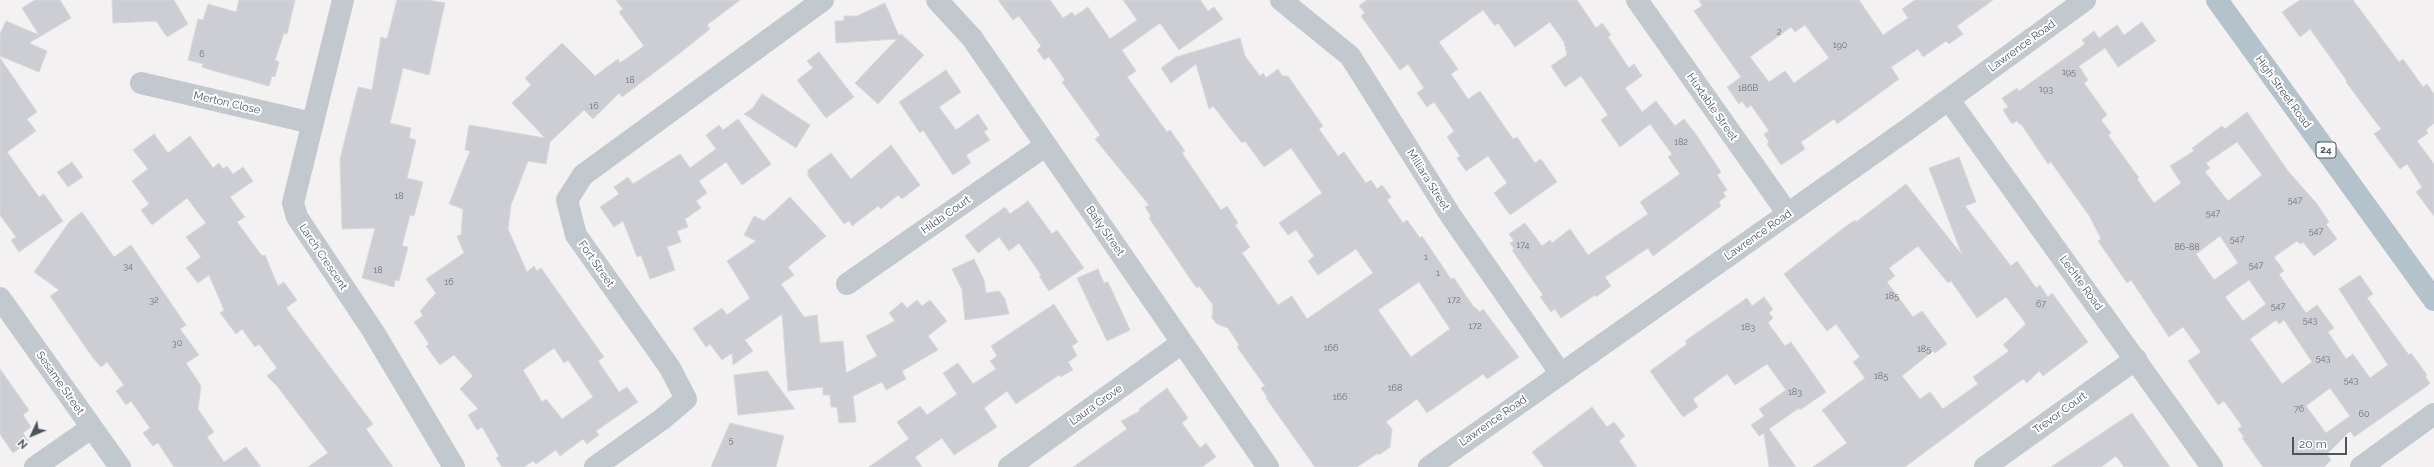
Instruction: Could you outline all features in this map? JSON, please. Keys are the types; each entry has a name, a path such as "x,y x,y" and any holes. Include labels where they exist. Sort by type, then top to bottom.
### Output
{"main road":[{"name":"High Street Road","path":"2217,0 2434,300"}],"street":[{"name":"Larch Crescent","path":"343,0 293,203 297,218 373,331 454,467"},
{"name":"Fort Street","path":"595,467 661,420 686,399 670,368 576,235 567,200 583,175 822,0"},
{"name":"Baily Street","path":"937,0 972,38 1268,467"},
{"name":"Milliara Street","path":"1281,0 1350,56 1451,216 1561,374"},
{"name":"Huxtable Street","path":"1636,0 1788,214"},
{"name":"Lawrence Road","path":"1429,467 1949,100 2085,0"},
{"name":"Merton Close","path":"141,83 312,123"},
{"name":"Lechte Road","path":"1949,100 2212,467"},
{"name":"Hilda Court","path":"847,284 1046,146"},
{"name":"Sesame Street","path":"0,298 120,467"},
{"name":"Laura Grove","path":"1009,467 1182,343"},
{"name":"Trevor Court","path":"1985,467 2136,359"},
{"path":"2361,467 2434,414"},
{"path":"35,467 91,428"}],"building":[{"path":"35,0 60,0 71,18 29,43 47,51 39,72 0,56 0,34 6,21 39,35 22,8"},
{"path":"112,0 174,0 188,24 167,37 156,21 113,23"},
{"path":"239,0 295,0 287,34 284,33 275,60 279,62 275,77 272,76 269,86 211,70 202,67 203,64 188,60 198,19 203,20 208,4 236,12"},
{"path":"397,0 428,0 445,3 429,75 403,68 390,123 411,128 409,138 416,140 407,178 423,182 414,216 410,215 402,246 408,247 399,281 395,280 394,287 362,278 375,228 342,229 340,159 358,87 372,90 381,37 387,39"},
{"path":"616,0 740,0 707,25 710,29 680,53 622,97 619,93 593,119 584,110 550,142 546,164 528,161 511,205 508,229 527,272 534,266 537,271 541,268 604,357 598,361 619,392 627,387 638,402 596,431 599,435 587,444 583,439 560,456 556,450 536,464 533,461 524,467 502,467 496,458 499,456 482,427 477,430 468,415 478,409 460,389 473,376 454,355 440,365 426,346 429,344 414,322 423,316 420,311 436,293 426,279 464,253 457,236 461,235 463,209 449,204 470,151 465,150 469,125 545,138 512,103 531,85 525,78 562,43 595,76 618,59 620,63 644,46 619,12 623,9","holes":["554,348 564,363 568,360 593,397 562,419 546,399 542,402 523,370"]},
{"path":"998,0 1050,0 1063,18 1072,12 1075,16 1088,7 1110,39 1137,20 1123,0 1200,0 1208,11 1214,7 1223,19 1179,50 1160,23 1122,50 1136,71 1127,77 1167,132 1170,130 1185,151 1182,153 1221,210 1227,206 1238,223 1235,225 1250,247 1242,253 1278,305 1292,296 1307,319 1373,273 1356,249 1318,275 1308,261 1314,256 1296,230 1288,235 1279,223 1322,193 1291,148 1264,167 1245,141 1242,143 1213,106 1209,109 1196,64 1171,83 1161,68 1176,57 1240,38 1245,56 1260,76 1263,73 1266,78 1278,69 1282,76 1288,76 1323,126 1319,129 1338,156 1344,152 1366,183 1371,180 1377,189 1382,185 1391,197 1387,200 1403,223 1407,220 1420,238 1422,236 1451,279 1454,278 1473,306 1480,312 1483,309 1519,357 1487,379 1483,374 1427,413 1417,399 1386,422 1392,429 1390,447 1357,467 1315,467 1266,398 1267,397 1261,388 1265,386 1237,347 1239,345 1228,328 1217,324 1212,318 1213,305 1199,286 1197,288 1191,280 1149,218 1151,216 1145,207 1149,205 1095,139 1100,135 1062,82 1065,80 1049,57 1044,60 1037,50 1041,46 1019,16 1013,20","holes":["1419,282 1450,329 1411,357 1378,310"]},
{"path":"1367,0 1577,0 1596,28 1602,23 1611,35 1608,37 1629,68 1634,64 1642,76 1625,88 1642,112 1656,101 1675,126 1684,119 1695,133 1721,172 1717,175 1727,190 1723,193 1726,196 1719,202 1721,206 1653,256 1648,248 1605,277 1611,286 1561,318 1555,309 1551,312 1540,297 1543,295 1512,250 1514,249 1510,243 1514,241 1509,234 1525,223 1542,246 1550,240 1552,243 1570,229 1588,255 1648,214 1640,202 1680,174 1668,157 1672,154 1650,124 1620,147 1601,120 1608,115 1581,76 1565,87 1551,66 1567,55 1564,42 1550,22 1515,47 1498,23 1495,26 1483,10 1439,42 1458,69 1451,74 1468,99 1480,91 1513,139 1517,137 1535,163 1541,159 1557,182 1510,215 1494,193 1507,183 1488,156 1466,171 1457,158 1460,156 1447,137 1454,131 1434,102 1427,107 1417,93 1424,88 1408,64 1400,70 1361,16 1365,13 1359,6"},
{"path":"1699,0 1859,0 1883,35 1908,18 1902,9 1915,0 1993,0 1957,26 1963,34 1949,44 1946,41 1923,57 1918,49 1891,67 1899,79 1837,124 1834,119 1801,142 1805,149 1781,165 1767,144 1769,142 1764,134 1769,131 1751,105 1747,108 1742,101 1739,104 1727,87 1741,77 1694,11 1702,6","holes":["1805,25 1829,58 1794,83 1785,71 1769,82 1750,57 1791,27 1795,32"]},
{"path":"2300,0 2353,0 2399,62 2403,59 2423,87 2427,84 2434,94 2434,123 2426,130 2428,133 2417,141 2434,164 2434,216 2416,192 2422,187 2407,164 2400,169 2374,134 2381,129 2346,82 2347,81 2310,29 2300,37 2282,12"},
{"path":"885,3 899,36 901,34 924,55 878,104 855,83 897,39 836,43 835,21 844,21 844,16 857,16"},
{"path":"2142,22 2156,41 2118,67 2105,48 2079,66 2088,80 2084,83 2107,115 2101,120 2111,133 2108,135 2139,178 2137,179 2154,203 2181,183 2170,166 2194,151 2192,148 2222,126 2225,129 2247,112 2288,171 2317,204 2329,222 2326,224 2337,239 2314,256 2303,242 2300,244 2297,241 2274,257 2284,271 2279,274 2285,283 2306,313 2317,305 2334,328 2328,332 2346,359 2353,354 2370,378 2388,365 2339,289 2360,275 2373,294 2367,298 2409,355 2411,353 2427,375 2425,376 2430,383 2427,386 2354,437 2350,431 2327,454 2331,460 2324,467 2263,467 2242,438 2244,437 2238,429 2242,426 2224,401 2218,405 2188,361 2201,352 2183,327 2169,337 2131,280 2127,283 2098,241 2101,239 2090,217 2051,162 2048,164 2021,124 2020,125 2017,121 2012,124 2003,110 2008,107 2002,98 2017,88 2019,91 2085,44 2082,40 2094,31 2099,38 2117,25 2124,35","holes":["2237,142 2262,175 2228,201 2205,172 2210,168 2206,163","2220,236 2238,263 2214,280 2196,254","2249,280 2266,304 2243,321 2225,297","2276,320 2279,324 2284,320 2312,362 2282,384 2250,339","2330,388 2350,416 2326,433 2306,406"]},
{"path":"819,52 854,97 826,118 797,80 813,68 807,61"},
{"path":"0,58 37,112 27,119 36,131 7,152 39,197 44,194 63,221 19,252 11,240 16,237 0,215"},
{"path":"946,70 961,92 939,107 956,130 978,114 988,129 984,132 990,140 966,155 971,163 953,175 923,130 920,133 899,102"},
{"path":"762,94 810,125 796,148 744,114 753,108"},
{"path":"738,119 771,164 742,185 726,162 699,181 707,193 696,201 701,208 685,219 688,227 677,231 681,242 667,247 675,270 650,279 641,255 637,257 623,221 614,227 600,207 619,194 614,187 628,177 633,184 680,154 690,168 716,149 706,135 719,125 723,130"},
{"path":"154,134 168,153 190,136 213,168 219,163 223,169 227,166 233,174 243,167 253,181 230,197 245,217 237,222 262,256 265,255 278,286 284,282 297,300 286,308 373,424 366,429 393,467 308,467 328,453 277,386 267,376 277,368 259,344 255,347 242,329 236,334 220,313 224,310 209,275 198,283 186,268 201,257 186,237 206,223 187,198 152,225 141,210 149,204 132,181 148,169 133,150"},
{"path":"891,145 920,185 902,199 898,195 881,209 878,206 852,226 849,221 844,224 808,176 808,170 831,153 851,179"},
{"path":"1959,157 1976,202 1965,206 2011,266 2017,261 2036,288 2040,285 2048,297 2052,293 2088,342 2043,376 2039,371 2027,383 2023,379 1905,467 1813,467 1847,443 1822,410 1865,378 1853,362 1860,357 1836,324 1827,331 1784,274 1845,227 1855,220 1856,222 1906,184 1962,255 1929,168","holes":["1918,246 1948,283 1951,281 1977,318 2006,297 2026,324 2003,345 2009,351 1973,377 1978,384 1943,409 1930,392 1920,399 1902,376 1933,351 1935,353 1947,344 1922,311 1913,317 1887,282 1895,276 1889,268"]},
{"path":"72,162 83,177 68,187 57,172"},
{"path":"790,197 826,236 788,267 794,275 781,284 804,317 817,315 820,343 843,341 846,373 877,356 866,336 895,321 889,313 902,302 907,308 917,300 922,306 930,300 947,321 928,336 938,350 902,371 906,379 886,390 882,382 853,396 856,422 839,423 837,407 831,407 830,395 823,395 823,387 788,391 782,314 745,340 753,351 733,365 732,353 722,360 710,344 706,347 693,328 722,308 727,315 750,298 727,261 756,241 744,235 754,216 764,221"},
{"path":"1028,201 1052,234 1057,230 1084,268 1049,291 1039,276 1041,275 1019,243 1009,251 999,237 978,253 965,236 1005,207 1010,214"},
{"path":"82,212 114,257 131,245 186,325 180,329 199,355 186,363 201,386 198,409 214,432 207,437 224,462 246,447 261,467 174,467 158,443 153,446 143,433 150,428 131,401 126,405 116,391 124,385 107,362 101,367 93,358 50,296 59,290 34,272 70,221"},
{"path":"974,259 984,280 986,293 999,291 1005,299 1009,314 965,320 962,290 952,269"},
{"path":"1098,269 1104,283 1108,282 1130,330 1107,341 1077,278"},
{"path":"1764,297 1773,309 1769,313 1773,318 1768,323 1785,346 1791,342 1826,392 1800,410 1799,408 1769,429 1796,467 1769,467 1764,433 1759,436 1751,425 1764,416 1759,409 1786,390 1767,364 1735,385 1727,374 1693,399 1698,407 1683,417 1650,371 1687,344 1685,341 1747,298 1752,306"},
{"path":"1054,304 1078,342 1072,346 1077,356 1068,362 1073,370 1060,377 1059,375 1016,404 1007,391 984,408 997,427 954,455 942,438 915,457 922,467 869,467 909,439 897,422 920,406 927,415 957,394 943,373 958,363 973,384 996,369 990,361 997,356 991,346"},
{"path":"0,369 29,410 23,415 31,427 23,433 29,442 13,453 0,434"},
{"path":"767,371 795,409 738,415 734,375"},
{"path":"1167,388 1188,418 1182,423 1200,448 1206,443 1216,457 1202,467 1073,467 1127,429 1121,421 1140,411 1139,409"},
{"path":"1592,407 1607,427 1614,422 1625,436 1619,441 1637,467 1544,467 1532,452"},
{"path":"2132,413 2170,467 2124,467 2116,456 2101,467 2051,467"},
{"path":"730,423 784,436 776,467 711,467"}]}
